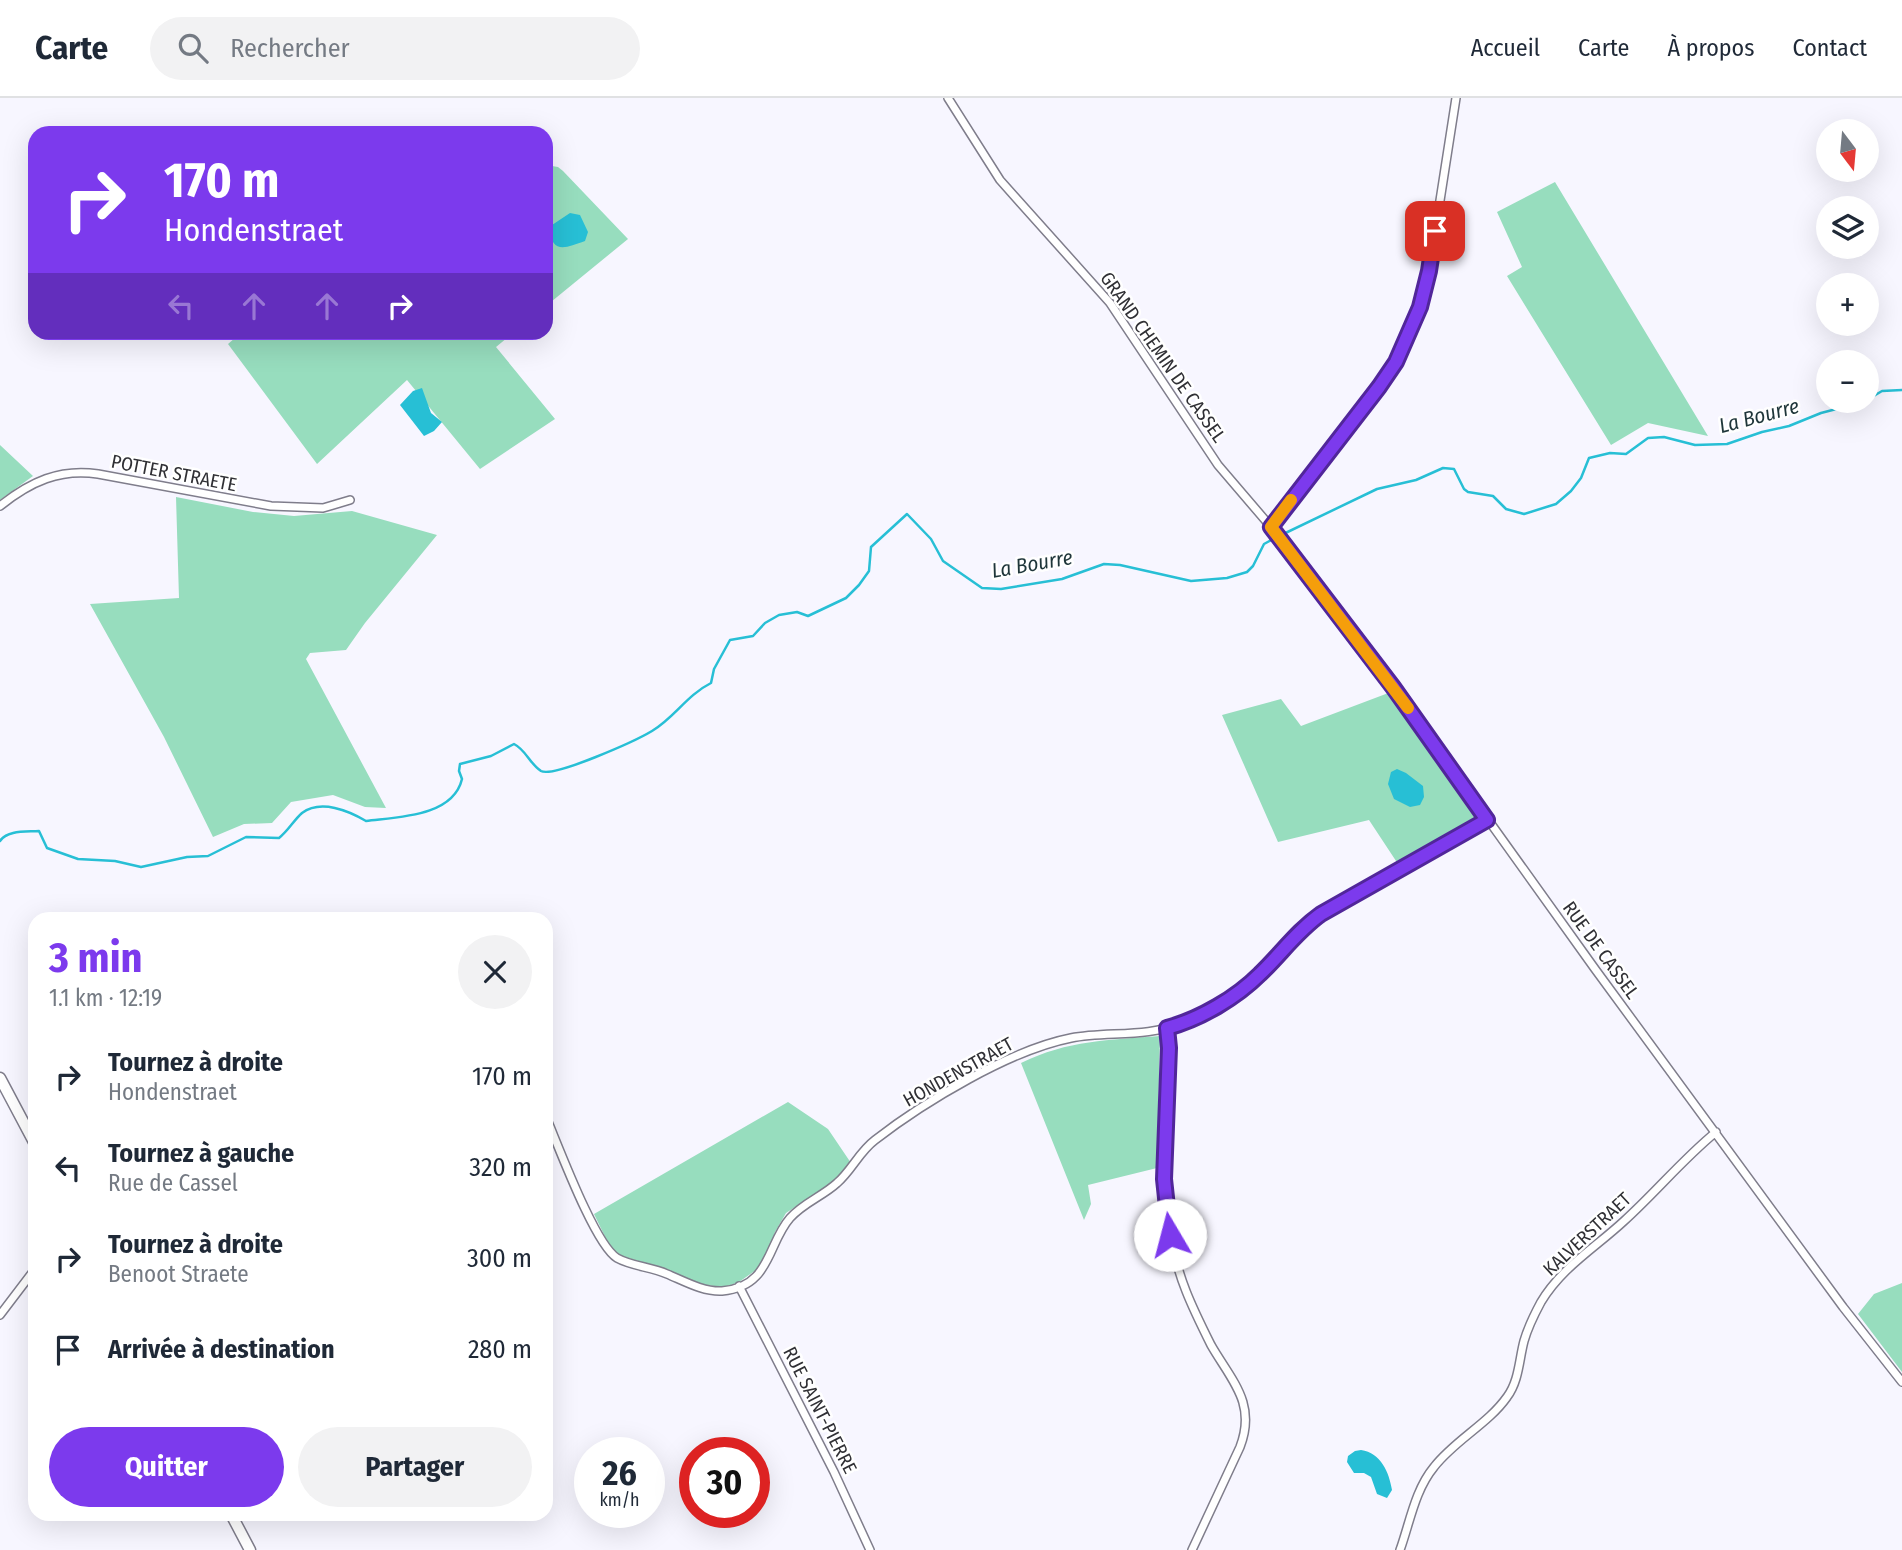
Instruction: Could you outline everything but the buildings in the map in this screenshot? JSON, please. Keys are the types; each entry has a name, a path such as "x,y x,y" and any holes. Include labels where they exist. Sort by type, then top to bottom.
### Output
{"street":[{"name":"GRAND CHEMIN DE CASSEL","path":"948,98 996,173 1102,294 1129,330 1218,465 1280,537"},
{"path":"1271,527 1379,387 1408,338 1420,307 1429,271 1456,98"},
{"name":"POTTER STRAETE","path":"0,506 39,481 54,475 75,472 271,506 323,508 350,500"},
{"name":"RUE DE CASSEL","path":"1280,537 1401,698 1843,1307 1902,1382"},
{"name":"HONDENSTRAET","path":"739,1286 767,1264 784,1226 795,1213 840,1181 870,1144 938,1096 1016,1057 1051,1043 1079,1037 1167,1028 1208,1010 1241,990 1260,974 1303,927 1321,914 1487,820"},
{"path":"1167,1028 1169,1048 1164,1179 1170,1235 1189,1298 1211,1345 1241,1393 1247,1414 1242,1441 1192,1550"},
{"path":"0,1078 28,1131"},
{"name":"KALVERSTRAET","path":"1400,1550 1430,1472 1510,1394 1530,1323 1551,1288 1570,1265 1623,1222 1690,1154 1716,1132"},
{"path":"553,1133 591,1221 610,1252 621,1260 657,1270 707,1290 724,1291 739,1286"},
{"path":"0,1315 28,1278"},
{"name":"RUE SAINT-PIERRE","path":"739,1286 834,1472 870,1550"},
{"path":"235,1521 250,1550"}],"green space":[{"path":"553,166 563,171 628,239 553,300"},
{"path":"1555,182 1708,436 1648,423 1611,445 1507,276 1522,267 1497,212"},
{"path":"233,340 504,340 496,347 555,419 480,469 407,380 317,464 228,344"},
{"path":"0,445 33,476 0,500"},
{"path":"176,497 253,512 294,516 352,511 437,535 346,650 310,653 306,659 386,808 365,807 333,795 291,802 272,823 244,824 213,837 164,737 90,604 179,598"},
{"path":"1391,692 1480,817 1400,867 1369,820 1278,842 1222,715 1281,699 1301,726"},
{"path":"1160,1036 1157,1168 1088,1185 1091,1204 1084,1220 1021,1063 1072,1045"},
{"path":"788,1102 828,1129 851,1163 833,1182 786,1213 775,1232 767,1256 756,1270 739,1282 725,1287 704,1285 618,1255 611,1249 594,1214"},
{"path":"1902,1283 1902,1372 1858,1314 1874,1294"}],"water":[{"path":"570,213 580,215 588,232 585,241 566,247 556,246 553,242 553,224"},
{"path":"422,388 431,413 442,422 434,431 424,436 400,405 413,391"},
{"path":"1397,769 1423,786 1424,797 1420,805 1410,807 1394,799 1388,784 1391,772"},
{"path":"1361,1450 1374,1455 1383,1464 1392,1490 1387,1498 1377,1494 1371,1477 1364,1473 1354,1473 1347,1462 1348,1456"}],"waterway":[{"name":"La Bourre","path":"1879,393 1902,390"},
{"name":"La Bourre","path":"0,841 12,833 39,831 47,848 78,859 115,861 141,867 187,857 208,856 246,837 279,838 302,813 318,807 343,810 366,821 422,813 448,801 457,792 462,779 460,764 491,756 514,744 541,771 549,772 578,764 660,726 711,683 714,669 730,640 753,636 765,623 779,615 797,612 808,616 846,598 869,571 871,547 907,514 931,539 943,561 982,588 1001,589 1062,579 1104,564 1191,581 1227,578 1247,572 1264,544 1273,539 1377,489 1416,480 1443,468 1454,469 1468,492 1493,496 1506,509 1524,514 1556,504 1581,478 1589,458 1610,453 1626,454 1648,438 1664,437 1695,445 1727,444 1789,426 1821,413"}],"slow traffic":[{"path":"1291,500 1271,527 1408,708"}],"route":[{"path":"1170,1235 1164,1179 1169,1048 1167,1028 1222,1003 1241,990 1260,974 1303,927 1321,914 1487,820 1393,687 1271,527 1396,362 1420,307 1435,231"}]}
